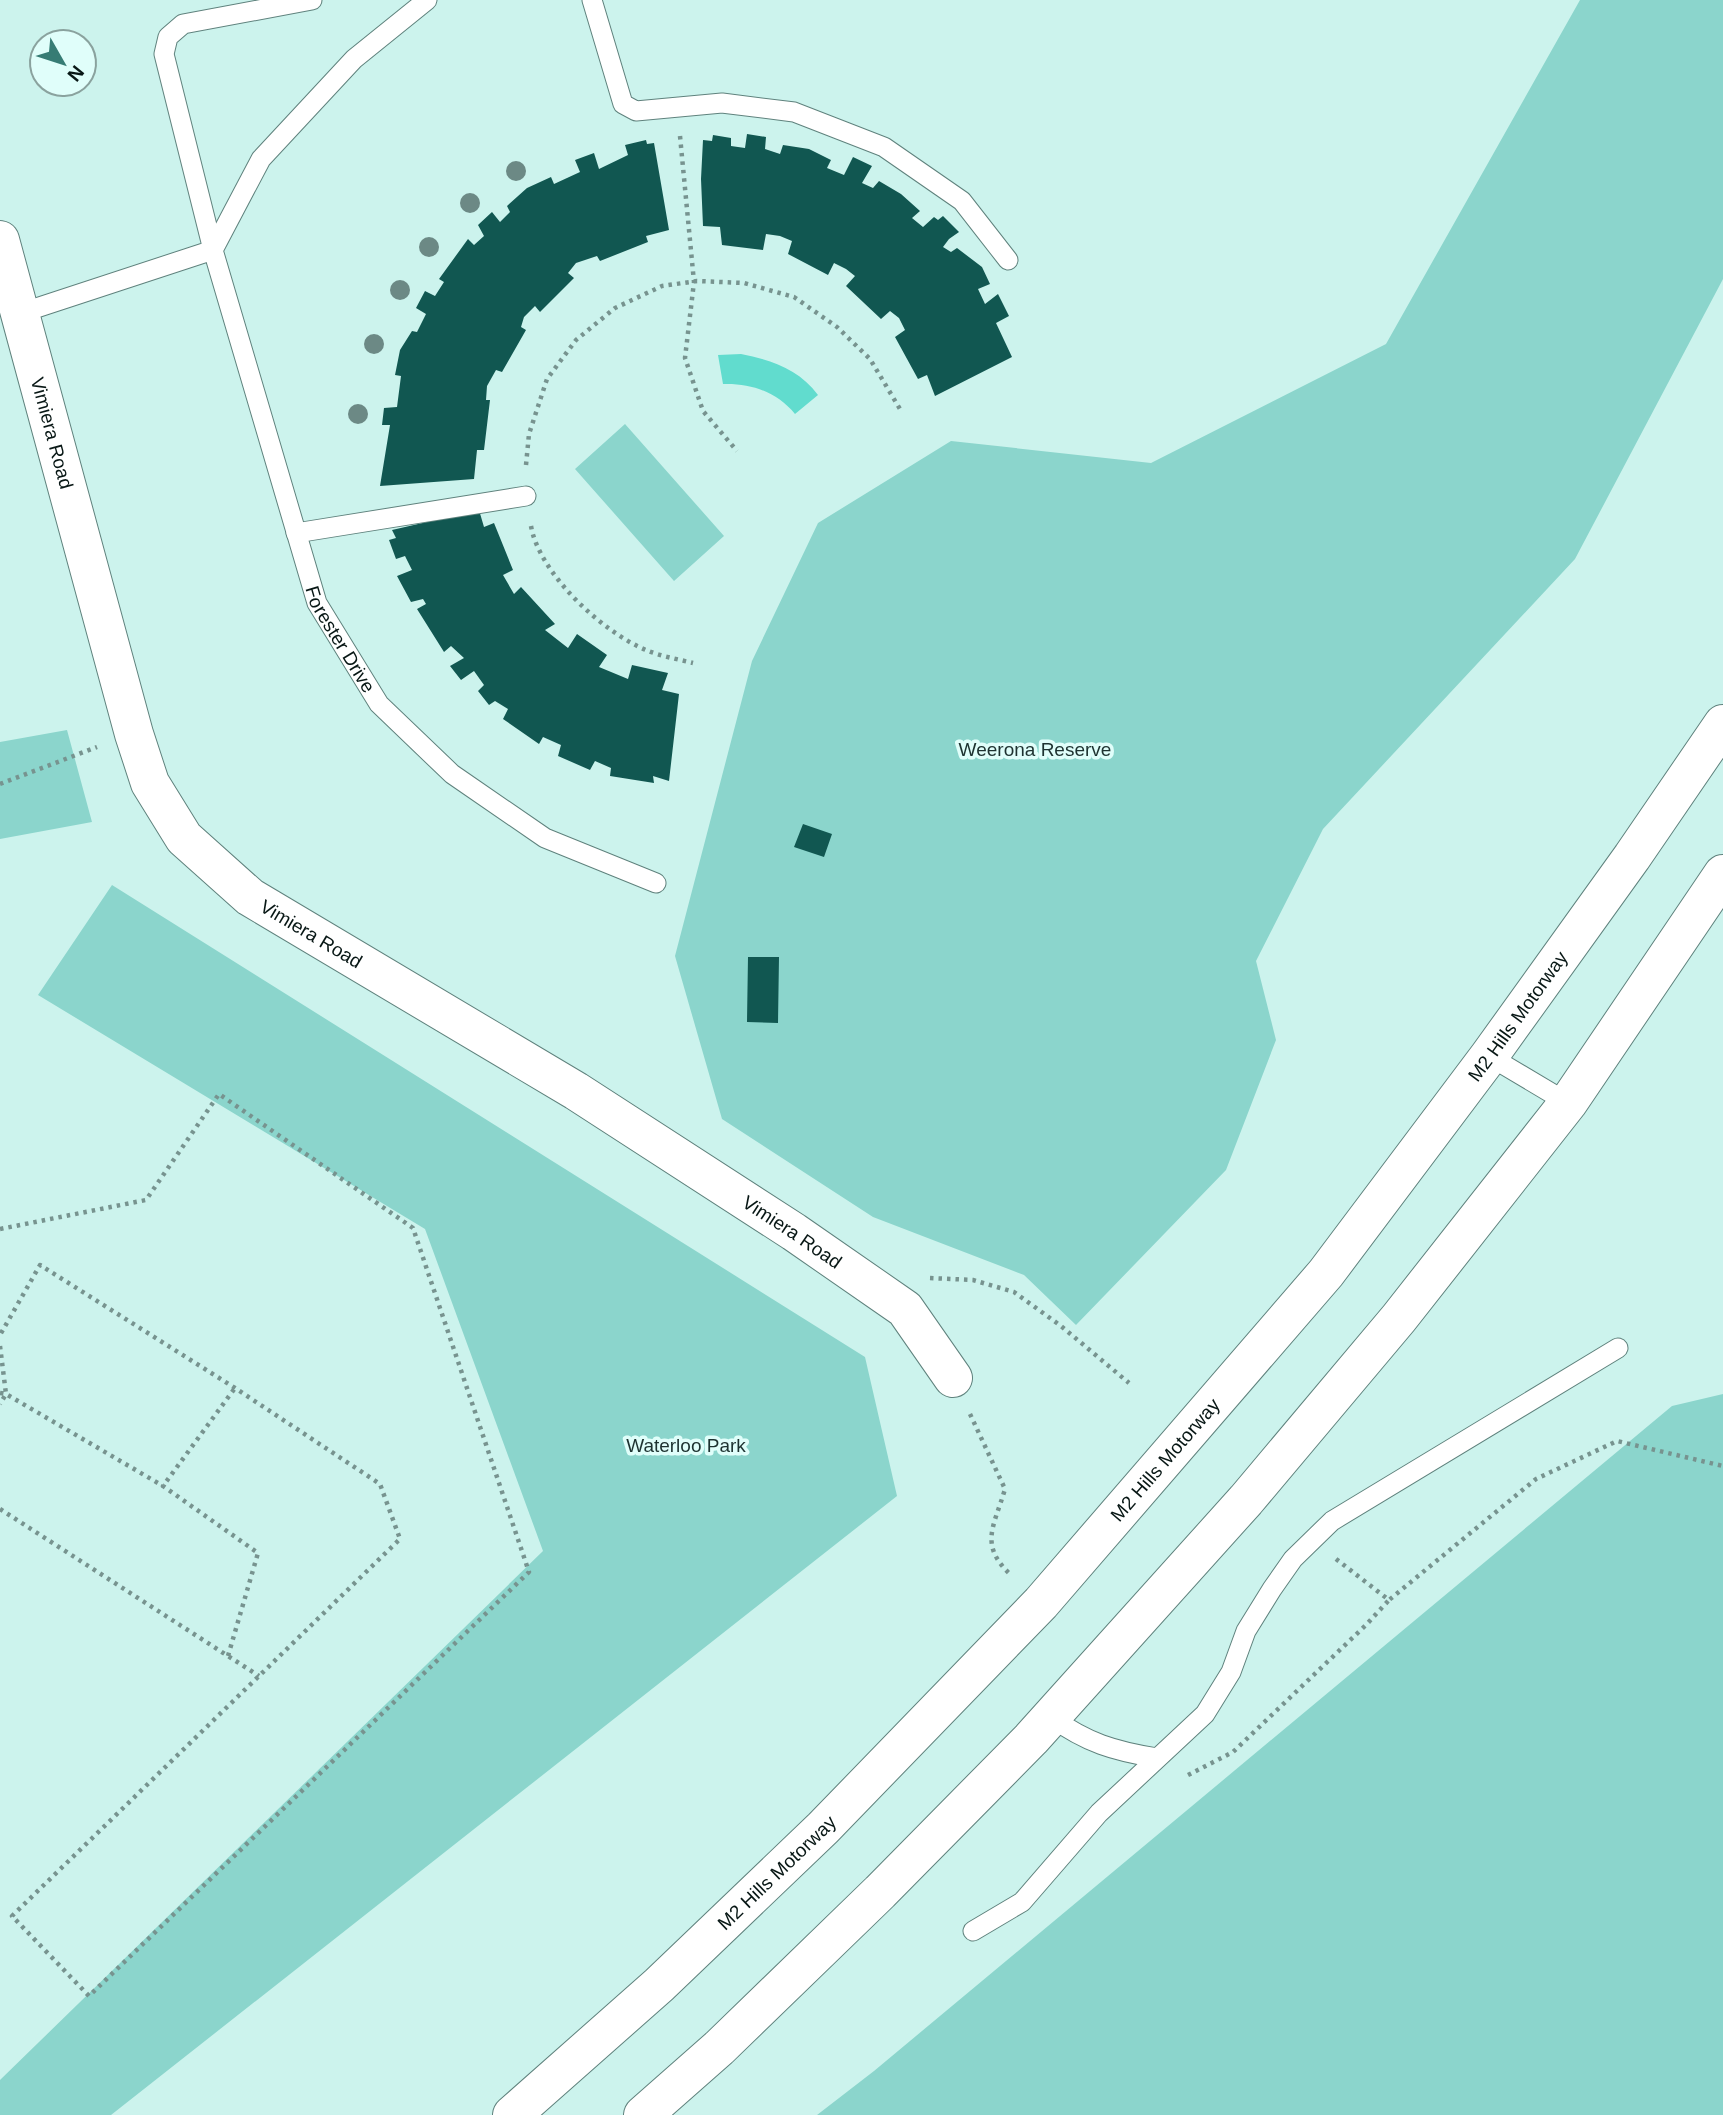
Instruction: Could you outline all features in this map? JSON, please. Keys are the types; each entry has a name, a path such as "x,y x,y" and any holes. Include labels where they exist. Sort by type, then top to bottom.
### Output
{"main road":[{"name":"Vimiera Road","path":"0,240 134,734 150,783 184,838 250,897 576,1091 794,1232 905,1309 953,1378"},
{"name":"M2 Hills Motorway","path":"512,2115 659,1985 823,1828 1041,1603 1326,1273 1489,1056 1632,857 1723,724"},
{"path":"643,2115 719,2048 880,1892 1051,1717 1246,1500 1399,1318 1568,1102 1723,874"}],"lane":[{"name":"Forester Drive","path":"312,0 183,24 168,37 164,54 213,250 317,603 379,704 452,774 545,838 656,883"},
{"path":"21,313 213,250 261,159 354,59 427,0"},
{"path":"592,0 623,104 636,111 722,103 794,112 884,147 962,201 1008,260"},
{"path":"296,533 526,496"},
{"path":"1489,1056 1568,1102"},
{"path":"973,1931 1022,1902 1099,1813 1205,1714 1231,1672 1246,1631 1272,1589 1293,1559 1332,1521 1618,1348"},
{"path":"1051,1717 1074,1733 1118,1752 1157,1758"}],"path":[{"path":"677,108 694,282 685,358 703,411 737,451"},
{"path":"693,663 645,649 600,622 561,586 533,539 523,484 529,434 547,379 576,340 615,308 662,286 694,282 744,283 794,297 837,327 870,359 900,409"},
{"path":"0,784 134,734"},
{"path":"0,1229 146,1200 219,1094 413,1227 528,1572 89,1996 12,1916 400,1539 380,1484 235,1388 40,1265 0,1335"},
{"path":"928,1278 973,1280 1014,1292 1061,1326 1129,1383"},
{"path":"0,1346 3,1394 0,1404"},
{"path":"953,1378 1005,1489 989,1541 999,1564 1041,1603"},
{"path":"163,1486 235,1388"},
{"path":"3,1394 163,1486 258,1553 228,1656"},
{"path":"1335,1559 1389,1600 1536,1479 1617,1441 1723,1466"},
{"path":"0,1509 259,1676"}],"green space":[{"name":"Weerona Reserve","path":"1580,0 1723,0 1723,279 1575,559 1323,829 1256,961 1276,1040 1226,1170 1076,1325 1024,1275 873,1217 722,1119 675,956 752,661 818,523 951,441 1151,463 1386,344"},
{"path":"625,424 724,536 674,581 575,469"},
{"path":"67,730 92,822 0,839 0,742"},
{"name":"Waterloo Park","path":"112,885 865,1357 897,1496 111,2115 0,2115 0,2080 543,1551 425,1229 38,995"},
{"path":"1723,1394 1723,2115 817,2115 874,2071 1672,1406"}],"shaded area":[{"path":"741,354 784,367 802,378 818,395 795,414 780,400 763,390 744,385 723,384 718,355"}],"building":[{"path":"747,134 766,137 765,149 780,154 783,145 809,149 831,160 827,168 844,175 853,157 872,166 862,183 873,188 879,181 901,194 920,211 912,218 923,227 934,217 938,220 943,216 959,232 943,247 951,252 957,248 982,267 990,284 978,289 985,304 998,294 1009,316 996,323 1012,357 935,396 927,375 918,379 895,337 905,330 899,318 890,311 881,319 846,286 855,276 846,269 834,263 828,275 788,254 792,241 780,236 766,234 763,250 722,245 720,227 703,226 703,140 712,141 713,135 731,138 731,146 745,148"},
{"path":"646,140 647,144 654,143 669,230 646,236 648,242 600,261 597,256 576,263 568,273 574,278 540,312 535,306 524,317 521,327 526,330 502,372 496,370 487,386 486,400 490,400 484,450 477,450 474,479 380,486 390,425 382,425 384,408 397,407 401,376 395,375 400,350 412,331 417,332 426,314 416,308 425,291 435,296 444,282 439,279 468,239 474,245 484,236 478,225 492,212 500,222 510,212 507,206 527,188 551,177 554,184 580,172 575,160 594,153 599,169 628,155 625,145"},
{"path":"479,510 484,527 494,523 513,570 503,575 514,594 521,587 555,624 545,630 568,648 577,634 607,655 599,667 628,679 632,665 668,673 662,690 679,694 669,781 653,776 654,783 610,776 611,768 595,761 590,770 558,756 561,745 543,737 539,744 503,719 508,709 495,701 489,705 478,691 484,685 474,671 461,680 450,666 464,658 451,646 444,652 417,609 426,604 423,599 411,602 397,576 412,570 405,556 396,559 389,540 396,538 392,530"},
{"path":"803,824 832,834 824,857 794,847"},
{"path":"748,957 779,957 778,1023 747,1022"}]}
